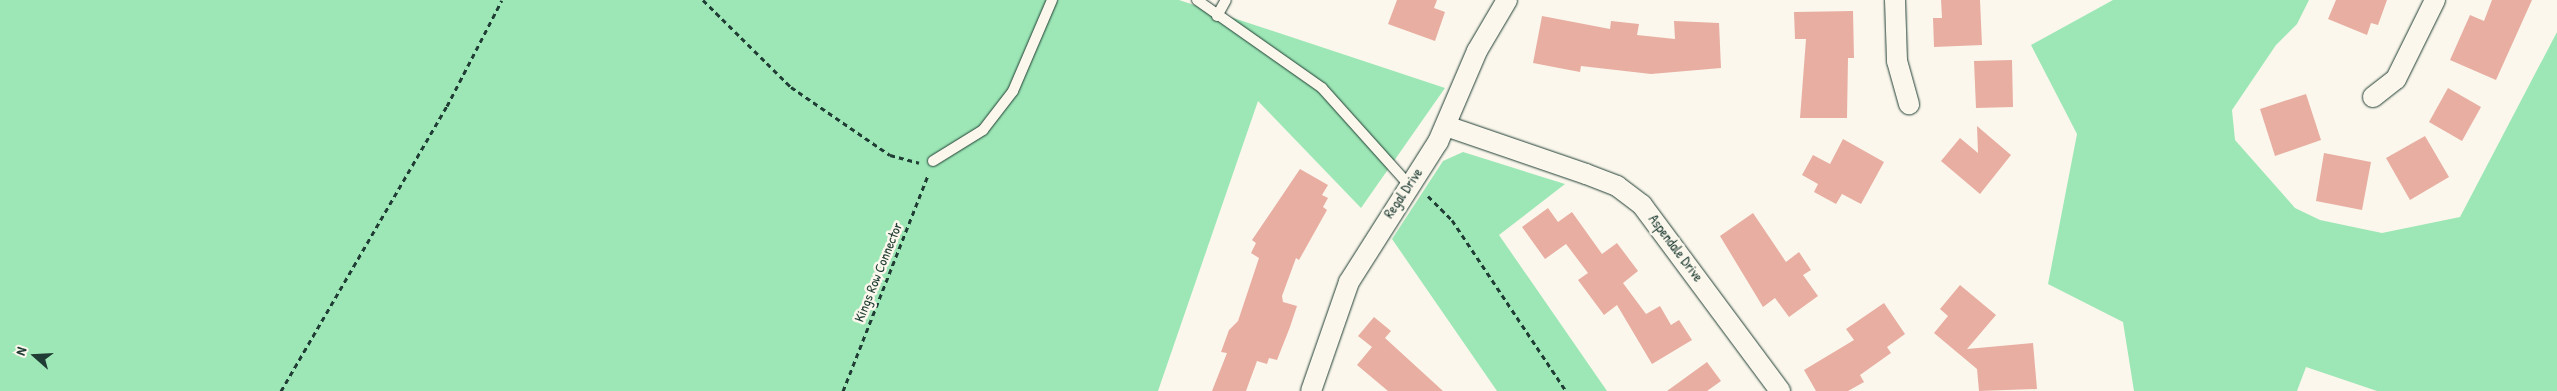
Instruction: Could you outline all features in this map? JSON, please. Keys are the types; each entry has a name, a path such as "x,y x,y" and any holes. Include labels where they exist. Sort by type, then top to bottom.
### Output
{"street":[{"name":"Regal Drive","path":"1311,391 1349,282 1446,126 1477,51 1507,0"},
{"path":"1895,0 1897,61 1909,104"},
{"path":"2373,97 2396,79 2435,0"},
{"name":"Aspendale Drive","path":"1446,126 1617,186 1642,205 1780,391"}],"lane":[{"path":"933,161 983,130 1013,90 1052,0"},
{"path":"1197,0 1322,88 1409,185"},
{"path":"1218,16 1226,0"}],"path":[{"path":"281,391 442,114 502,0"},
{"path":"704,0 791,87 858,136 905,161 933,161"},
{"name":"Kings Row Connector","path":"843,391 933,161"},
{"path":"1409,185 1426,193 1452,220 1566,391"}],"green space":[{"path":"0,0 1179,0 1445,88 1361,208 1258,101 1158,391 0,391"},
{"path":"2113,0 2309,0 2297,24 2276,45 2232,110 2235,140 2295,208 2320,220 2382,233 2460,217 2557,32 2557,391 2377,391 2306,367 2297,391 2134,391 2123,322 2048,284 2077,134 2031,45"},
{"path":"1463,152 1565,184 1499,235 1607,391 1497,391 1392,239 1443,161"}],"building":[{"path":"1397,0 1437,0 1434,8 1445,12 1435,41 1388,24"},
{"path":"1941,0 1980,0 1982,45 1934,47 1933,18 1942,18"},
{"path":"2336,0 2387,0 2378,25 2371,23 2367,35 2328,19"},
{"path":"2492,0 2532,0 2496,80 2450,60 2470,15 2484,21"},
{"path":"1853,11 1854,58 1848,58 1847,118 1800,118 1806,39 1795,39 1794,12"},
{"path":"1542,16 1610,29 1611,21 1639,24 1637,35 1675,39 1674,21 1719,23 1721,68 1651,74 1581,66 1580,72 1533,63"},
{"path":"2012,60 2013,107 1976,108 1974,61"},
{"path":"2448,88 2481,107 2462,141 2429,122"},
{"path":"2306,94 2321,140 2275,156 2260,109"},
{"path":"1977,126 2011,155 1980,194 1941,161 1960,138 1978,153"},
{"path":"2425,136 2449,177 2410,200 2386,158"},
{"path":"1843,139 1884,162 1861,204 1842,194 1836,204 1814,192 1818,184 1802,175 1813,155 1830,164"},
{"path":"2324,153 2371,162 2362,210 2316,201"},
{"path":"1300,169 1328,185 1322,195 1328,198 1323,207 1327,210 1299,260 1296,258 1282,296 1283,302 1297,306 1277,360 1269,358 1267,364 1257,361 1246,391 1212,391 1227,353 1221,352 1229,330 1238,321 1259,258 1251,253 1256,243 1252,240"},
{"path":"1548,208 1558,222 1572,212 1602,254 1617,243 1638,271 1623,283 1646,314 1660,306 1671,325 1679,320 1692,340 1652,364 1617,305 1604,315 1578,280 1588,273 1566,244 1545,259 1522,227"},
{"path":"1753,213 1786,262 1799,252 1811,270 1803,275 1818,296 1789,317 1775,298 1763,307 1720,236"},
{"path":"1960,285 1996,315 1967,349 2033,343 2037,389 1979,391 1977,369 1934,333 1948,316 1940,309"},
{"path":"1884,303 1905,334 1887,347 1891,353 1860,375 1864,382 1848,391 1816,391 1804,370 1854,340 1846,329"},
{"path":"1374,317 1391,331 1385,338 1443,391 1388,391 1357,365 1372,347 1358,336"},
{"path":"1707,362 1721,381 1707,391 1667,391"}]}
